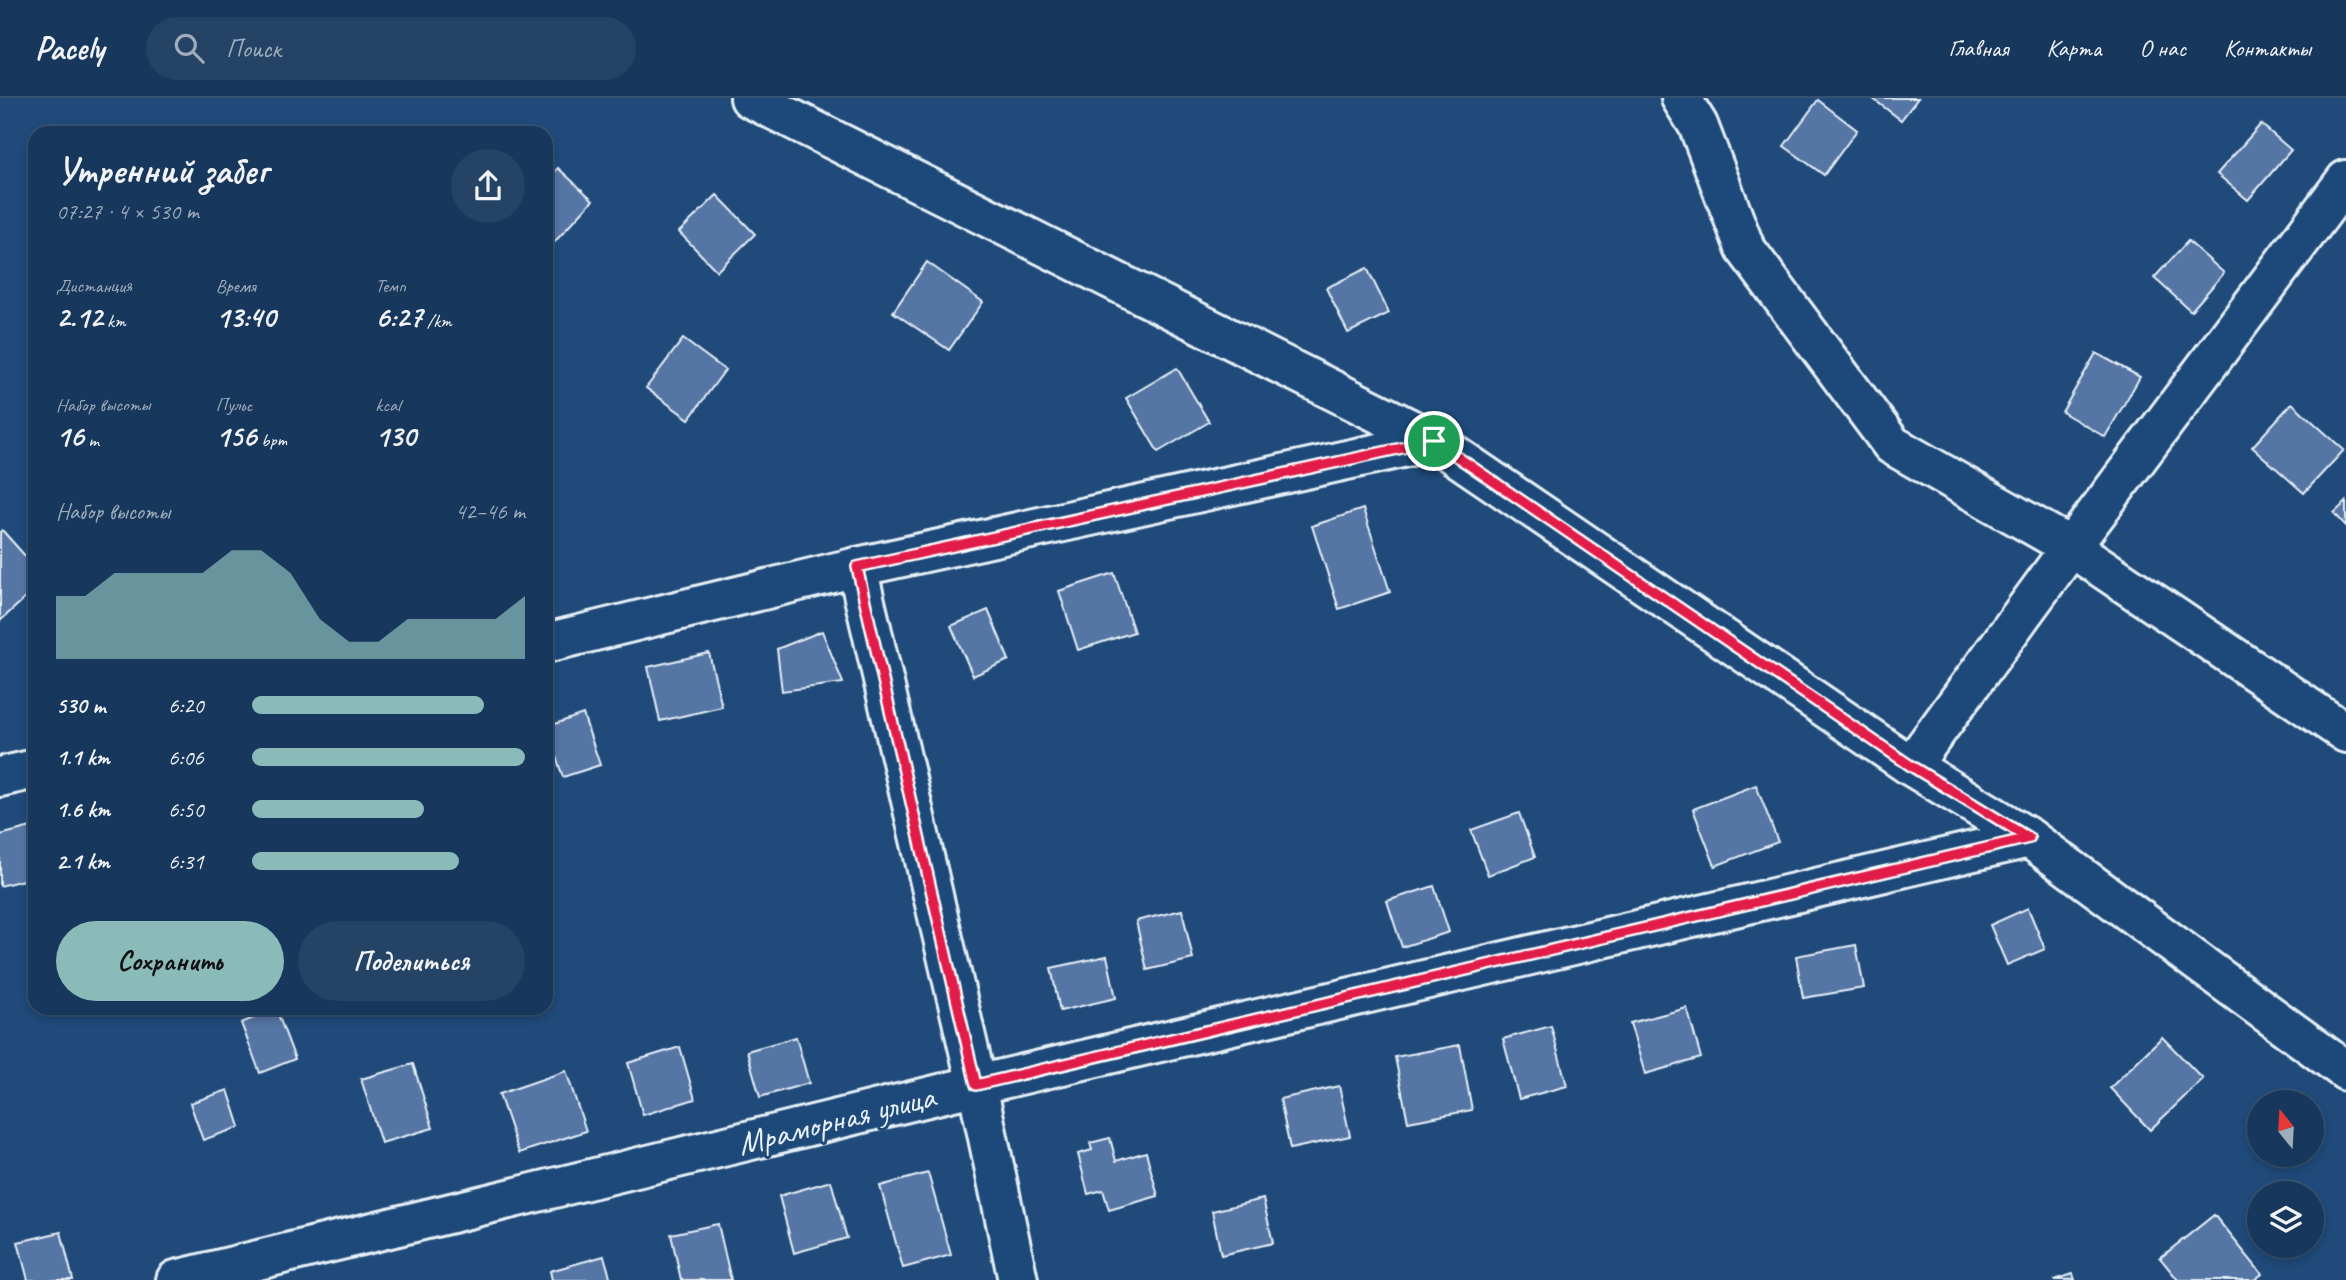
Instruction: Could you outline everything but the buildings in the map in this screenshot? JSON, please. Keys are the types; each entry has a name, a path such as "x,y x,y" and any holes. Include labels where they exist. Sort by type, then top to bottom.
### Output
{"street":[{"path":"750,98 1434,441 1911,766 2029,838 2346,1071"},
{"path":"1699,107 1745,248 1892,445 2071,547 2346,733"},
{"path":"1911,766 2346,180"},
{"path":"553,641 857,567 1434,441"},
{"path":"857,567 1018,1280"},
{"path":"0,777 28,771"},
{"name":"Мраморная улица","path":"176,1280 976,1085 2029,838"}],"route":[{"path":"1434,441 1911,766 2029,838 976,1085 857,567 1434,441"}]}
